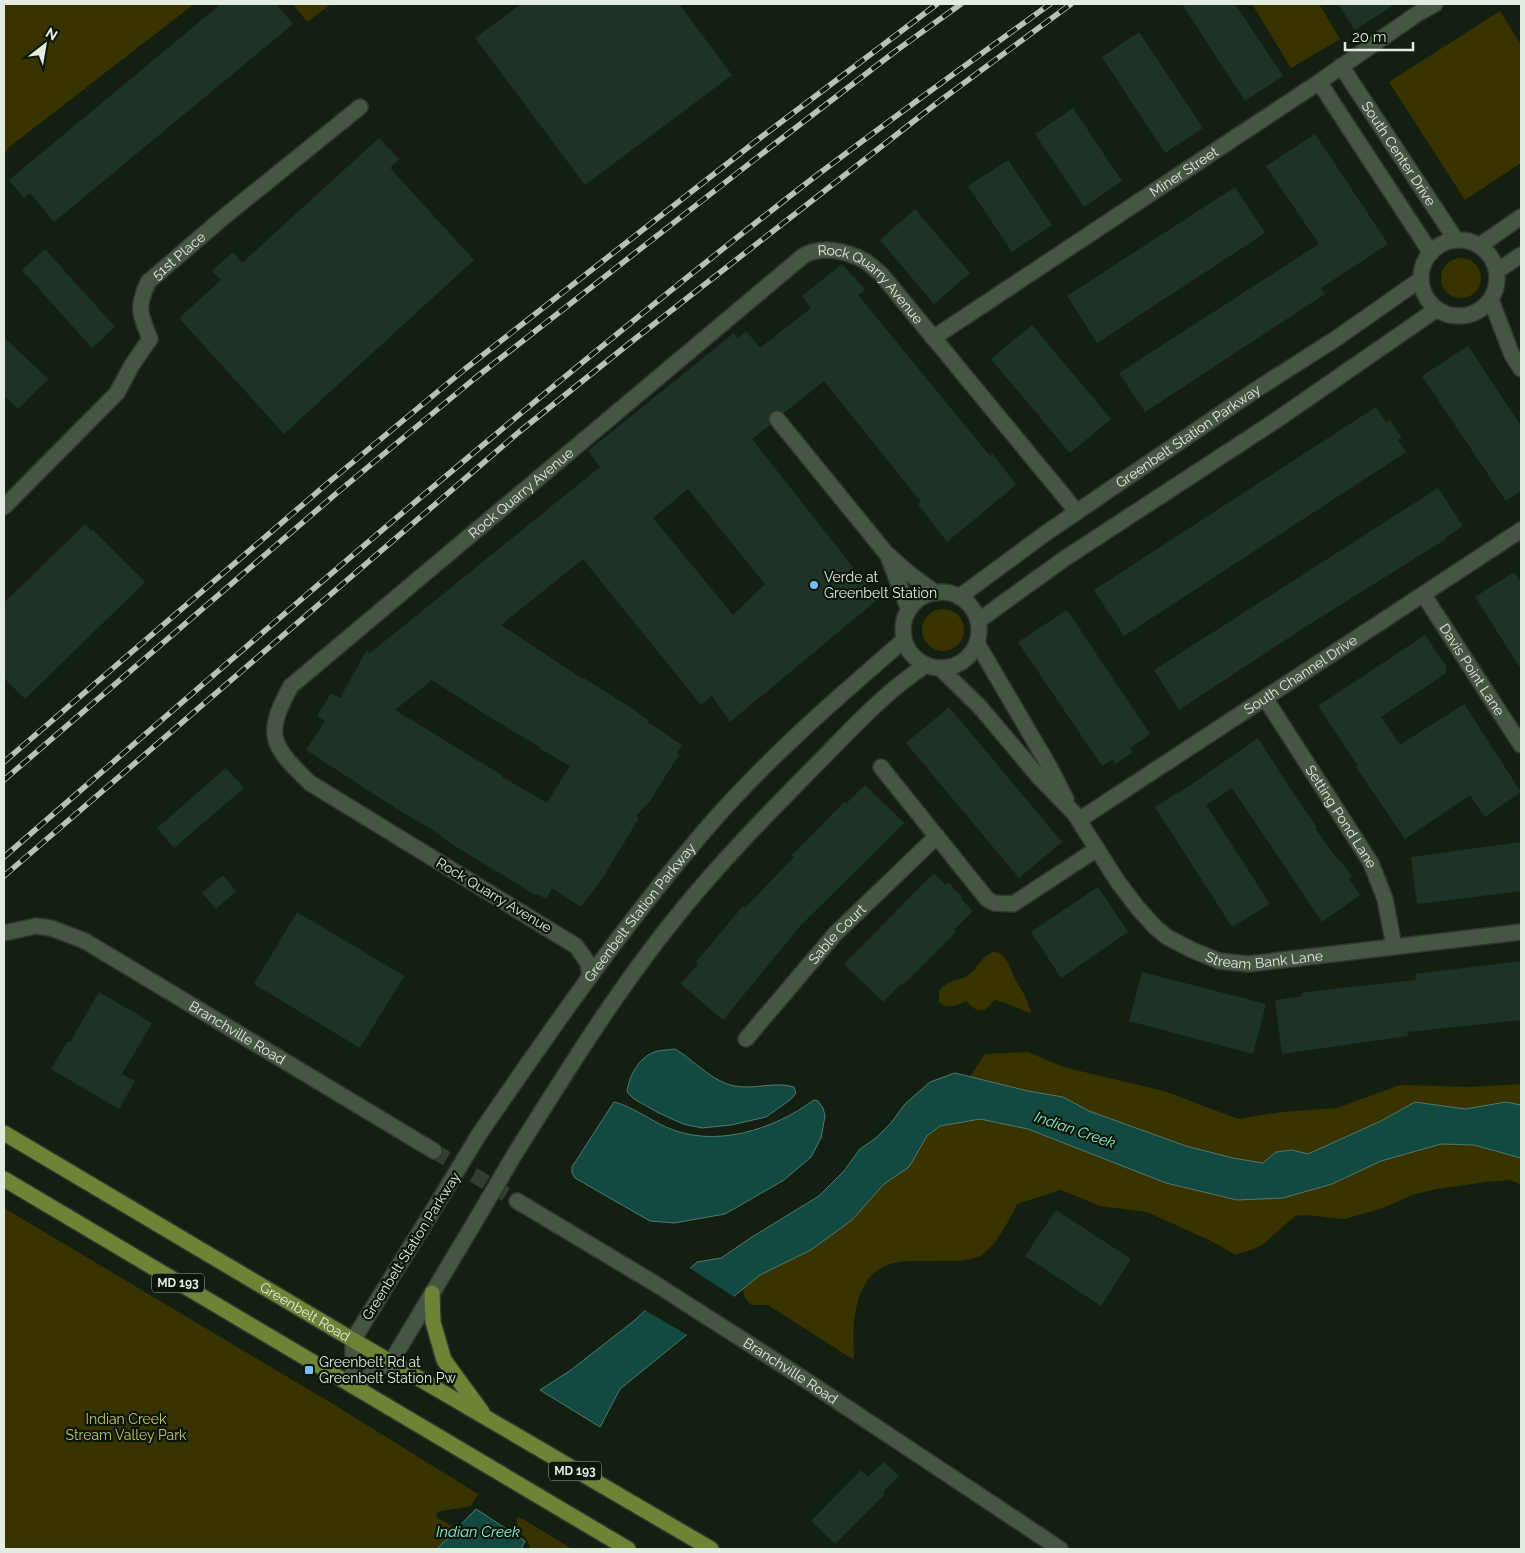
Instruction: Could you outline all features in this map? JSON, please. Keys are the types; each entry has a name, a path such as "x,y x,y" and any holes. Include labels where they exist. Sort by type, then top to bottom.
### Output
{"main road":[{"name":"Greenbelt Road","path":"4,1133 710,1549"},
{"name":"MD 193","path":"4,1179 628,1549"},
{"path":"432,1293 433,1322 444,1360 486,1417"}],"street":[{"name":"Miner Street","path":"933,338 1436,4"},
{"name":"South Center Drive","path":"1341,66 1456,240"},
{"name":"South Center Drive","path":"1319,82 1431,253"},
{"name":"51st Place","path":"4,507 117,393 132,365 150,339 139,312 142,296 148,282 225,216 360,107"},
{"path":"1479,246 1521,217"},
{"path":"1456,240 1469,241 1479,246 1491,256 1497,271 1498,281 1491,300 1482,310 1469,315 1447,315 1437,309 1425,296 1421,279 1423,266 1431,253 1448,242 1456,240"},
{"name":"Rock Quarry Avenue","path":"590,977 588,963 576,946 310,783 288,761 276,745 274,727 280,706 291,686 813,250 830,250 846,254 866,262 881,274 1076,512"},
{"path":"1497,271 1521,255"},
{"name":"Greenbelt Station Parkway","path":"959,597 1076,512 1246,396 1337,338 1421,279"},
{"path":"1491,300 1512,355 1521,368"},
{"path":"978,621 1064,559 1274,421 1437,309"},
{"path":"777,419 886,552 910,575 936,593"},
{"name":"South Channel Drive","path":"1076,816 1265,698 1521,530"},
{"path":"886,552 909,610"},
{"path":"353,1386 391,1362 514,1157 589,1037 636,970 686,905 742,841 886,696 933,667 954,666 966,660 977,643 978,621 971,607 959,597 944,592 920,599 909,610 904,624 904,640 913,655 933,667"},
{"name":"Davis Point Lane","path":"1423,594 1521,745"},
{"name":"Greenbelt Station Parkway","path":"353,1340 478,1136 560,1018 662,881 714,820 819,714 904,640"},
{"name":"Stream Bank Lane","path":"977,643 1076,816 1118,882 1154,927 1167,937 1219,961 1248,964 1521,932"},
{"name":"Stream Bank Lane","path":"933,667 980,707 1039,777 1076,816"},
{"name":"Setting Pond Lane","path":"1265,698 1371,863 1385,899 1394,946"},
{"path":"881,767 987,898 994,903 1012,904 1097,849"},
{"name":"Sable Court","path":"746,1039 835,934 937,836"},
{"name":"Branchville Road","path":"4,932 36,926 60,931 85,941 434,1151"},
{"name":"Branchville Road","path":"517,1201 654,1283 818,1388 1060,1549"},
{"path":"353,1340 353,1386"}],"green space":[{"path":"4,4 194,4 8,148 4,155"},
{"path":"293,4 331,4 307,22"},
{"path":"1252,4 1319,4 1340,39 1291,68"},
{"path":"1500,11 1521,45 1521,163 1465,200 1389,82"},
{"path":"1465,258 1472,261 1478,267 1481,278 1480,286 1472,295 1465,298 1457,298 1450,295 1442,286 1441,274 1444,267 1453,259"},
{"path":"943,609 958,615 964,630 958,645 943,651 928,645 922,630 928,615"},
{"path":"992,952 1000,954 1006,960 1031,1013 994,1000 984,1010 977,1010 966,1001 952,1006 946,1006 939,1002 939,991 943,987 952,981 965,977"},
{"path":"1028,1052 1063,1067 1164,1091 1238,1119 1282,1112 1337,1108 1400,1085 1473,1087 1521,1084 1521,1185 1511,1180 1436,1189 1412,1195 1383,1208 1344,1219 1305,1215 1295,1216 1261,1246 1236,1255 1211,1241 1147,1212 1100,1206 1061,1190 1017,1204 996,1240 980,1256 963,1260 901,1262 890,1264 877,1270 861,1291 857,1304 853,1333 854,1360 768,1305 751,1305 745,1298 738,1271 946,1113 985,1054"},
{"name":"Indian Creek Stream Valley Park","path":"4,1208 333,1404 478,1494 471,1506 438,1512 436,1517 493,1549 4,1549"},
{"path":"517,1517 572,1549 531,1549 527,1540 516,1527"}],"water":[{"path":"675,1049 727,1084 742,1087 787,1085 794,1087 796,1093 790,1100 766,1117 731,1125 702,1128 683,1124 634,1099 627,1092 630,1079 641,1061 652,1053"},
{"path":"955,1073 1028,1091 1063,1097 1089,1111 1186,1146 1233,1158 1263,1163 1276,1152 1292,1150 1308,1154 1381,1121 1415,1102 1465,1109 1506,1102 1521,1105 1521,1158 1474,1145 1441,1144 1381,1161 1332,1184 1283,1198 1237,1200 1166,1183 1028,1129 980,1119 940,1126 927,1136 909,1167 884,1184 852,1220 811,1250 760,1275 620,1389 600,1427 540,1390 571,1370 635,1320 697,1262 721,1258 819,1196 844,1171 860,1149 876,1138 891,1123 905,1104 930,1082"},
{"path":"814,1100 818,1101 823,1108 825,1116 821,1138 811,1157 784,1180 725,1214 674,1223 650,1221 575,1178 572,1173 572,1167 614,1102 626,1106 666,1127 684,1133 723,1136 762,1128 798,1111"},
{"name":"Indian Creek","path":"476,1509 525,1541 521,1549 437,1549"}],"pier":[{"path":"688,1267 736,1298 689,1336 643,1309"}],"building":[{"path":"221,4 276,4 293,24 54,222 30,193 24,198 9,180"},
{"path":"521,4 679,4 732,75 585,185 475,38"},
{"path":"1182,4 1235,4 1283,76 1245,101"},
{"path":"1338,4 1395,4 1355,30"},
{"path":"1139,32 1203,128 1165,153 1102,57"},
{"path":"1073,108 1122,181 1084,207 1035,134"},
{"path":"1315,134 1388,244 1321,288 1325,294 1145,412 1119,373 1319,244 1266,166"},
{"path":"379,138 399,159 390,168 474,260 284,434 179,318 221,280 212,271 233,252 242,263"},
{"path":"1008,160 1052,225 1012,252 968,186"},
{"path":"1235,187 1265,233 1097,343 1067,296"},
{"path":"915,209 970,273 934,304 880,240"},
{"path":"45,249 115,327 92,348 22,270"},
{"name":"Verde at Greenbelt Station","path":"842,264 865,290 858,295 990,456 993,454 1016,485 947,542 918,504 921,502 824,381 784,413 776,410 771,412 768,420 770,425 752,439 878,599 730,722 712,696 701,705 583,559 501,625 583,679 633,709 648,722 682,745 677,753 679,755 650,801 636,816 639,818 602,879 581,907 552,888 546,899 538,894 537,896 458,848 441,835 306,750 325,721 317,716 331,693 340,698 367,650 369,654 600,467 588,451 734,333 737,339 746,331 760,348 811,308 802,296","holes":["688,489 765,584 733,615 653,518","432,680 570,766 547,803 395,710"]},
{"path":"1032,325 1111,419 1070,453 991,359"},
{"path":"4,337 48,379 18,409 4,395"},
{"path":"1468,346 1521,426 1521,491 1506,501 1422,376"},
{"path":"1376,407 1386,422 1390,420 1402,438 1398,440 1406,452 1124,636 1094,590"},
{"path":"1438,488 1463,526 1446,539 1302,629 1179,710 1154,670"},
{"path":"85,524 145,582 25,699 4,678 4,603"},
{"path":"1514,572 1521,583 1521,669 1475,597"},
{"path":"1067,610 1150,734 1130,748 1133,752 1115,764 1113,759 1102,766 1018,642"},
{"path":"1425,635 1446,666 1446,673 1381,717 1400,745 1464,704 1521,792 1485,817 1470,795 1405,839 1356,767 1358,766 1318,706"},
{"path":"949,707 1062,842 1019,878 906,743"},
{"path":"1258,738 1317,827 1315,828 1352,877 1349,879 1360,895 1322,922 1232,788 1206,805 1270,904 1232,927 1155,807"},
{"path":"226,768 244,788 174,848 157,828"},
{"path":"865,785 904,823 801,925 723,1020 681,984 698,964 696,962 743,906 745,908 794,857 792,855 844,802 846,804"},
{"path":"1521,842 1521,891 1417,904 1411,857"},
{"path":"934,873 946,885 948,882 973,911 954,930 956,932 903,985 902,983 883,1002 844,964"},
{"path":"223,875 236,891 216,909 202,893"},
{"path":"1098,887 1128,932 1061,978 1031,932"},
{"path":"297,912 404,976 360,1048 254,984"},
{"path":"1521,961 1521,1020 1407,1032 1408,1036 1282,1054 1275,1000 1302,996 1302,993 1323,990 1416,980 1415,974"},
{"path":"1142,972 1266,1004 1253,1054 1129,1021"},
{"path":"99,992 152,1023 122,1074 135,1081 119,1109 51,1069 68,1041 70,1042"},
{"path":"1056,1210 1131,1259 1101,1306 1025,1256"},
{"path":"884,1462 899,1476 883,1492 885,1494 835,1544 811,1521 861,1470 868,1477"}],"tunnel":[{"path":"434,1151 517,1201"}],"railway":[{"path":"4,762 329,482 465,369 760,138 937,4"},
{"path":"4,780 338,492 474,379 768,149 897,50 961,4"},
{"path":"4,857 397,518 596,351 799,189 1050,4"},
{"path":"4,876 519,432 937,103 1071,4"}],"place":[{"name":"Verde at Greenbelt Station","path":"814,585"},
{"name":"Greenbelt Rd at Greenbelt Station Pw","path":"309,1370"}]}
